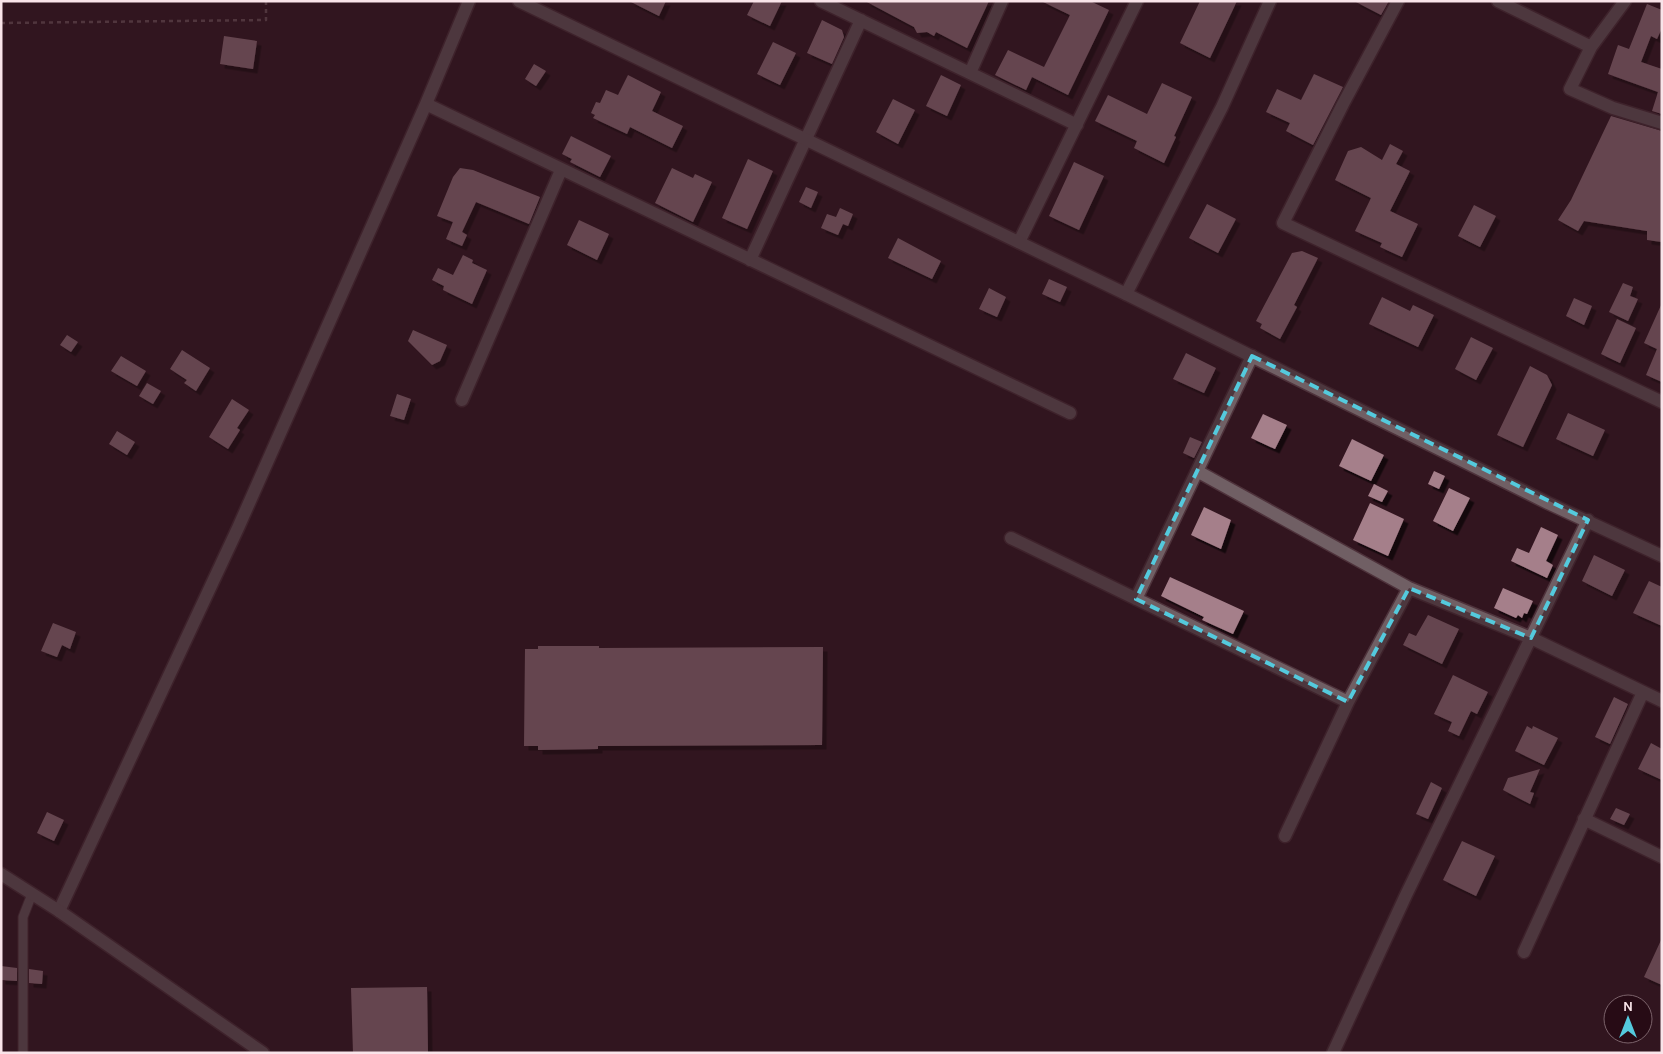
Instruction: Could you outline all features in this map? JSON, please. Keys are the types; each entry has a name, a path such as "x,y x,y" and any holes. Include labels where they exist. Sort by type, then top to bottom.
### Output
{"street":[{"path":"59,911 238,528 426,104 469,1"},
{"path":"519,1 1126,294 1548,503 1662,556"},
{"path":"821,1 1078,125"},
{"path":"970,73 1002,1"},
{"path":"1019,242 1078,125 1137,1"},
{"path":"1126,294 1222,107 1270,1"},
{"path":"1398,1 1343,104 1284,223 1662,402"},
{"path":"1498,1 1591,47"},
{"path":"1625,1 1591,47 1570,89 1613,108 1662,123"},
{"path":"750,260 861,20"},
{"path":"426,104 1070,413"},
{"path":"462,400 561,170"},
{"path":"1136,599 1252,356"},
{"path":"1197,472 1409,588 1531,638 1662,701"},
{"path":"1333,1053 1406,895 1588,520"},
{"path":"1011,538 1348,702"},
{"path":"1285,836 1348,702 1409,588"},
{"path":"1524,952 1643,692"},
{"path":"1584,819 1662,857"},
{"path":"1,874 59,911 263,1053"}],"lane":[{"path":"23,1053 23,917 32,894"}],"path":[{"path":"1,23 266,20 266,1"}],"highlighted area":[{"path":"1252,356 1588,520 1531,638 1409,588 1348,702 1136,599"}],"building":[{"path":"629,1 666,1 659,16"},
{"path":"754,1 782,1 770,26 747,15"},
{"path":"865,1 989,1 967,48 936,32 934,36 927,32 917,33 914,27"},
{"path":"1041,1 1090,1 1109,10 1068,95 1032,77 1026,90 995,75 1008,50 1044,67 1070,15"},
{"path":"1200,1 1237,1 1210,58 1180,43"},
{"path":"1354,1 1389,1 1381,15"},
{"path":"1647,4 1662,10 1662,28 1657,39 1651,36 1641,62 1662,69 1662,114 1652,111 1658,92 1608,74 1618,45 1629,49"},
{"path":"822,20 842,30 844,37 832,64 807,53"},
{"path":"224,36 257,41 253,69 220,64"},
{"path":"773,42 796,53 780,85 757,74"},
{"path":"534,64 546,71 536,86 525,79"},
{"path":"1314,74 1343,87 1313,145 1286,131 1290,123 1266,112 1277,89 1301,100"},
{"path":"628,75 661,92 652,111 683,126 672,148 630,127 627,134 593,118 595,115 591,113 596,102 600,103 606,90 618,95"},
{"path":"941,75 961,85 947,116 926,106"},
{"path":"1162,83 1192,97 1164,163 1134,148 1137,141 1095,121 1108,95 1147,114"},
{"path":"893,99 915,110 898,144 876,132"},
{"path":"1611,116 1662,131 1662,242 1647,240 1647,231 1584,221 1578,231 1558,220 1571,200"},
{"path":"571,136 611,156 600,177 570,162 572,159 562,154"},
{"path":"1390,144 1403,151 1396,164 1410,171 1390,211 1418,224 1402,257 1380,247 1382,243 1355,231 1371,198 1335,180 1348,151 1361,147 1382,160"},
{"path":"748,159 773,171 747,229 722,218"},
{"path":"1074,162 1104,176 1079,230 1049,216"},
{"path":"460,168 473,170 540,197 529,224 476,202 462,232 467,235 462,246 446,239 453,222 437,216 453,177"},
{"path":"672,168 693,178 695,174 712,182 693,222 655,203"},
{"path":"806,187 818,192 811,208 799,202"},
{"path":"1207,204 1236,219 1218,253 1189,238"},
{"path":"1474,205 1496,216 1480,247 1458,236"},
{"path":"840,208 853,214 848,226 843,224 838,235 821,228 827,214 836,217"},
{"path":"579,220 609,234 597,260 567,245"},
{"path":"898,238 941,261 932,279 888,258"},
{"path":"1302,251 1318,258 1294,305 1297,307 1280,339 1260,328 1262,324 1256,321 1292,253"},
{"path":"463,255 473,260 472,263 487,270 472,304 443,290 444,286 432,280 438,268 453,275"},
{"path":"1049,279 1067,287 1060,302 1042,294"},
{"path":"1623,283 1633,287 1630,296 1638,299 1628,321 1609,312"},
{"path":"989,288 1006,297 997,317 979,309"},
{"path":"1382,297 1410,311 1413,305 1434,315 1418,347 1369,324"},
{"path":"1574,298 1592,306 1584,325 1566,316"},
{"path":"1662,303 1662,382 1646,375 1657,349 1644,343"},
{"path":"1617,319 1636,328 1620,363 1601,354"},
{"path":"413,330 447,345 440,361 432,365 408,341"},
{"path":"67,335 78,342 71,352 60,345"},
{"path":"1471,337 1493,348 1476,380 1455,369"},
{"path":"182,350 210,368 196,391 184,383 187,380 170,369"},
{"path":"1186,353 1216,368 1204,393 1173,379"},
{"path":"121,356 146,371 137,386 111,371"},
{"path":"1530,366 1547,375 1552,385 1523,447 1497,435"},
{"path":"147,383 161,391 153,404 139,396"},
{"path":"397,394 411,399 404,420 390,416"},
{"path":"232,399 249,410 237,428 240,430 228,449 209,437"},
{"path":"1568,413 1605,430 1593,456 1556,439"},
{"path":"1263,414 1287,425 1275,449 1251,438"},
{"path":"117,431 135,442 127,455 109,444"},
{"path":"1190,437 1202,442 1194,458 1183,453"},
{"path":"1352,439 1384,455 1371,481 1339,466"},
{"path":"1434,471 1445,476 1439,489 1428,484"},
{"path":"1374,484 1388,491 1382,502 1368,496"},
{"path":"1449,488 1470,498 1453,531 1433,521"},
{"path":"1370,503 1404,519 1388,556 1353,540"},
{"path":"1204,507 1231,520 1221,549 1191,535"},
{"path":"1541,527 1558,535 1546,561 1553,565 1547,578 1511,561 1517,548 1529,553"},
{"path":"1594,555 1625,570 1612,596 1582,581"},
{"path":"1170,577 1244,611 1233,634 1202,620 1204,617 1161,596"},
{"path":"1649,581 1662,587 1662,626 1633,613"},
{"path":"1503,588 1533,601 1527,614 1524,613 1522,618 1518,615 1516,618 1494,608"},
{"path":"1428,615 1459,629 1442,664 1403,645 1409,633 1416,636"},
{"path":"53,623 76,632 70,649 62,645 57,657 41,651"},
{"path":"538,646 599,646 599,648 823,647 822,745 598,746 598,749 538,750 538,746 524,746 525,649 538,649"},
{"path":"1453,675 1488,692 1477,714 1471,711 1459,736 1448,731 1452,722 1434,714"},
{"path":"1614,697 1628,704 1610,744 1595,737"},
{"path":"1527,726 1532,729 1533,726 1558,738 1544,765 1515,751"},
{"path":"1651,743 1662,749 1662,780 1638,769"},
{"path":"1540,769 1530,792 1534,793 1530,804 1503,790 1508,778"},
{"path":"1431,782 1442,788 1428,819 1416,814"},
{"path":"1616,808 1630,814 1624,825 1610,819"},
{"path":"47,812 64,820 54,841 37,833"},
{"path":"1462,841 1495,856 1476,896 1443,880"},
{"path":"1662,938 1662,985 1644,977"},
{"path":"1,966 17,968 17,981 1,980"},
{"path":"29,969 43,971 42,984 29,983"},
{"path":"427,987 428,1053 353,1053 351,988"}]}
